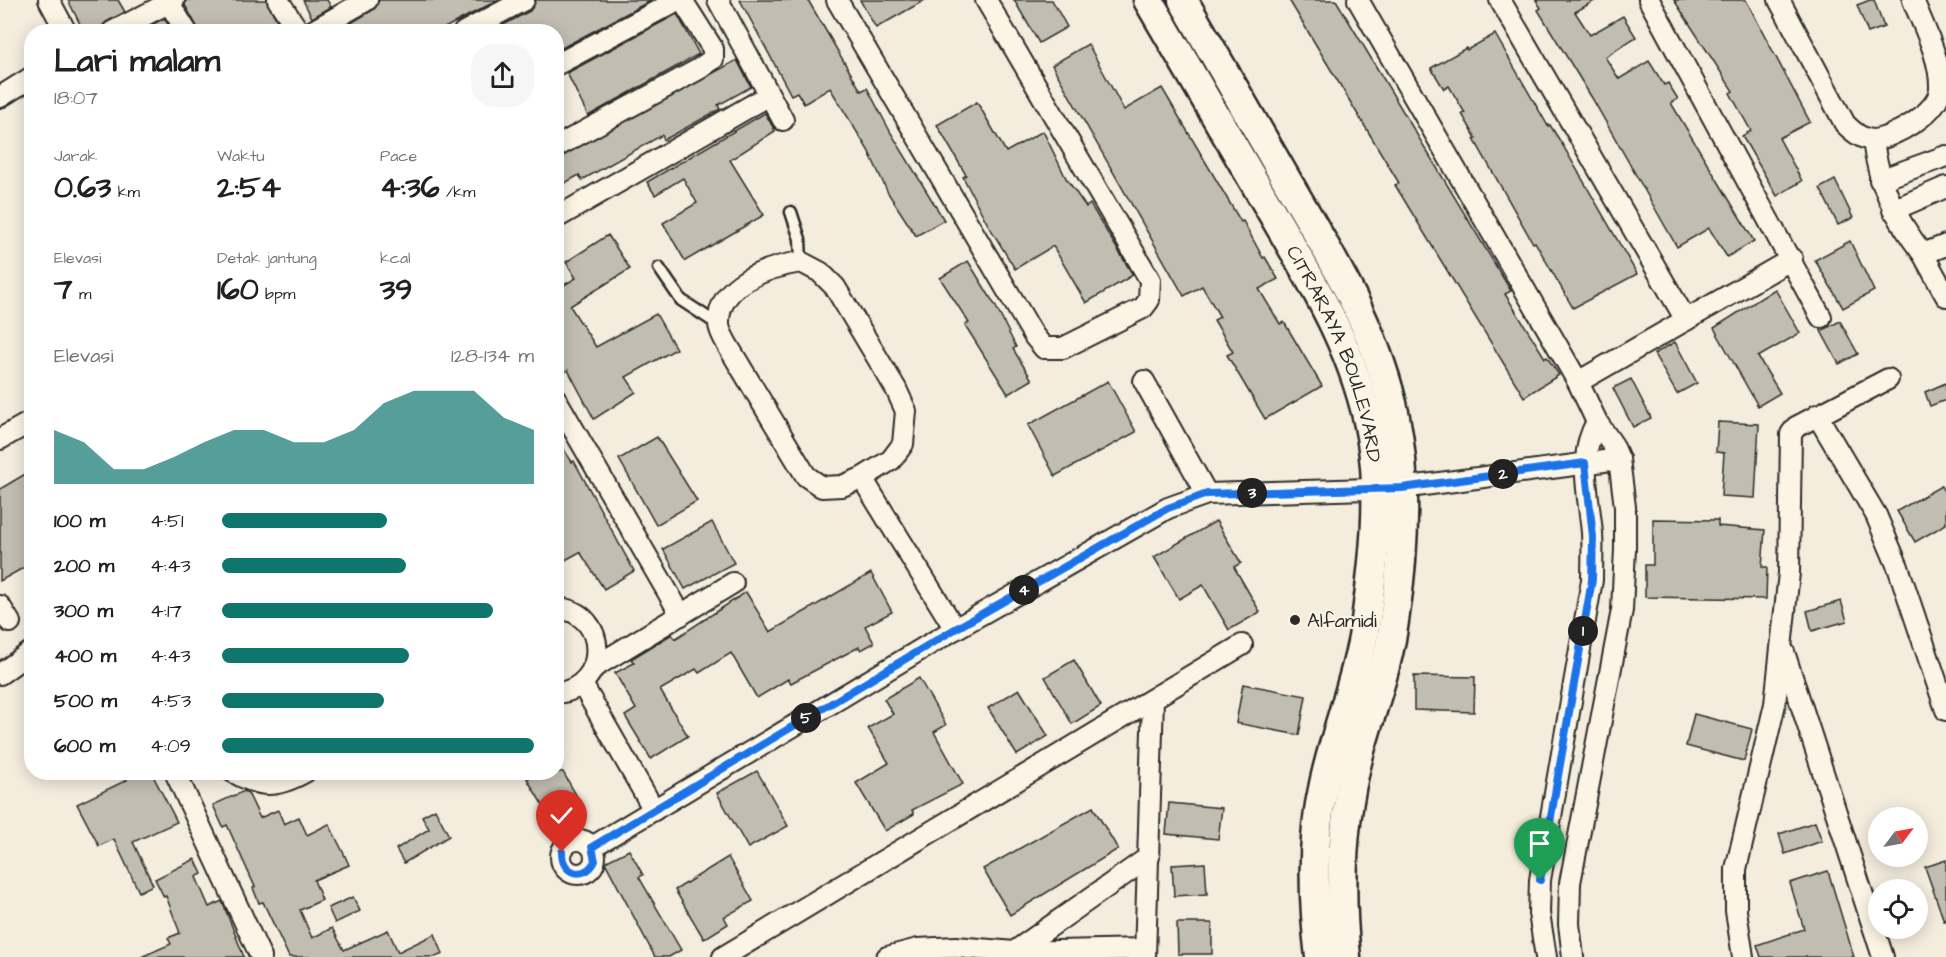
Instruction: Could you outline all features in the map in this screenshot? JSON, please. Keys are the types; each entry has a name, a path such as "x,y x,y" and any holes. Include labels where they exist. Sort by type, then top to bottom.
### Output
{"main road":[{"name":"CITRARAYA BOULEVARD","path":"1148,0 1329,311 1363,398 1372,439 1388,489 1401,563 1394,624 1381,681 1359,756 1344,836 1342,876 1346,957"},
{"name":"CITRARAYA BOULEVARD","path":"1183,0 1340,270 1364,320 1384,373 1395,419 1388,489 1374,533 1364,632 1323,787 1316,828 1315,919 1320,957"}],"street":[{"path":"49,0 62,24"},
{"path":"278,0 294,24"},
{"path":"324,24 367,0"},
{"path":"479,24 524,0"},
{"path":"564,61 680,0 713,49 712,59 699,69 564,143"},
{"path":"718,0 783,120"},
{"path":"837,0 1034,336 1044,348 1063,348 1143,308 1149,300 1150,280 986,0"},
{"path":"1358,0 1578,382 1597,422 1613,445 1619,459 1625,507 1622,610 1570,883 1569,924 1573,957"},
{"path":"1500,0 1686,320"},
{"path":"1649,0 1792,259 1821,317"},
{"path":"1779,0 1845,124 1863,138 1873,140 1922,117 1937,101 1940,90 1936,61 1913,0"},
{"path":"127,24 171,1 183,24"},
{"path":"0,97 24,83"},
{"path":"564,213 768,96"},
{"path":"1873,140 1880,180 1893,210 1923,254 1946,296"},
{"path":"1880,180 1946,156"},
{"path":"1893,210 1946,187"},
{"path":"1923,254 1946,245"},
{"path":"1578,382 1792,259"},
{"path":"801,262 820,272 835,287 906,411 903,444 891,460 862,478 842,486 822,487 806,476 728,346 719,325 728,297 740,284 777,266 801,262"},
{"path":"1743,957 1736,911 1736,869 1774,704 1782,645 1789,573 1791,434 1796,427 1817,415 1888,379"},
{"path":"1144,381 1207,494"},
{"path":"564,413 681,615"},
{"path":"1817,415 1876,516 1898,567 1946,711"},
{"path":"1546,957 1539,913 1540,880 1592,580 1593,537 1585,463 1589,435 1597,422"},
{"path":"0,439 24,427"},
{"path":"592,847 955,629 1168,508 1207,494 1388,489 1619,459"},
{"path":"862,478 955,629"},
{"path":"564,692 582,684 596,666 734,583"},
{"path":"564,608 583,617 594,631 598,648 596,666"},
{"path":"723,957 1242,645"},
{"path":"1782,645 1883,957"},
{"path":"0,674 24,657"},
{"path":"582,684 654,810"},
{"path":"887,957 918,950 956,947 1014,952 1144,953 1153,699"},
{"path":"179,780 261,957"},
{"path":"251,780 264,786 286,780"},
{"path":"1014,952 1149,857"}],"lane":[{"path":"791,212 800,238 801,262"},
{"path":"658,268 681,300 719,325"}],"building":[{"path":"68,0 118,0 125,12 105,24 80,24"},
{"path":"186,0 266,0 279,24 196,24 185,5"},
{"path":"303,0 327,0 331,7 312,18"},
{"path":"379,0 498,0 452,24 349,24 373,10"},
{"path":"536,0 652,0 564,47 564,24 505,24 530,11"},
{"path":"740,0 808,0 861,91 867,88 891,133 944,220 916,236 888,193 868,150 830,88 804,104 797,92 791,95"},
{"path":"860,0 925,0 876,28"},
{"path":"1014,0 1052,0 1067,27 1039,43"},
{"path":"1289,0 1336,0 1511,291 1505,294 1545,358 1547,357 1559,375 1524,397 1395,185 1399,183"},
{"path":"1536,0 1596,0 1575,12 1590,35 1623,16 1636,37 1605,57 1619,79 1649,61 1664,85 1668,83 1678,99 1671,103 1754,241 1727,257 1709,228 1677,247 1592,98 1538,10 1541,8"},
{"path":"1674,0 1746,0 1810,122 1779,138 1802,181 1777,196 1742,136 1751,131 1730,93 1733,91"},
{"path":"1874,0 1884,27 1868,33 1857,5"},
{"path":"677,14 699,54 588,116 567,73"},
{"path":"164,18 168,24 153,24"},
{"path":"1495,34 1637,274 1573,308 1474,139 1476,138 1462,114 1465,113 1449,86 1444,89 1431,68"},
{"path":"1088,44 1124,110 1162,88 1241,222 1243,221 1263,258 1265,257 1278,279 1259,289 1280,324 1284,322 1322,386 1265,419 1227,355 1233,352 1214,320 1220,317 1202,286 1184,296 1052,65"},
{"path":"737,60 751,87 718,105 720,109 664,140 662,135 582,180 579,175 564,183 564,155"},
{"path":"977,102 1006,152 1043,131 1066,178 1086,207 1090,204 1133,275 1086,303 1053,246 1015,269 987,223 963,177 966,175 937,125"},
{"path":"765,113 775,131 730,160 764,215 685,261 663,223 697,203 683,178 655,195 647,182"},
{"path":"1835,180 1853,218 1838,225 1820,188"},
{"path":"608,235 630,269 570,306 596,347 656,314 676,349 626,377 636,392 594,419 568,370 564,370 564,285 576,278 566,262"},
{"path":"1850,241 1874,291 1843,308 1815,260"},
{"path":"968,261 995,305 1016,347 1013,349 1032,380 1008,394 965,325 969,323 940,278"},
{"path":"1775,289 1800,333 1758,357 1780,393 1758,406 1714,328"},
{"path":"1840,321 1858,354 1839,364 1821,331"},
{"path":"1675,342 1697,383 1677,394 1654,354"},
{"path":"1631,379 1651,418 1633,427 1613,388"},
{"path":"1108,381 1136,432 1055,476 1028,425"},
{"path":"1946,383 1946,400 1930,406 1925,392"},
{"path":"1718,422 1759,424 1755,498 1721,496 1724,453 1716,452"},
{"path":"657,437 697,501 656,525 619,459"},
{"path":"564,450 572,462 574,461 634,571 604,589 580,552 564,561"},
{"path":"24,475 24,568 0,581 0,489"},
{"path":"1941,486 1946,495 1946,524 1915,542 1897,511"},
{"path":"1653,519 1718,520 1718,526 1765,530 1762,567 1767,567 1766,599 1645,597 1645,565 1653,565"},
{"path":"1216,521 1241,563 1234,567 1260,612 1229,630 1203,585 1179,599 1154,557"},
{"path":"712,522 734,563 685,589 663,549"},
{"path":"871,573 892,612 865,626 874,643 861,650 859,647 791,683 788,679 757,698 731,653 699,673 696,669 660,690 688,736 651,759 625,716 636,709 615,673 634,663 631,659 672,634 675,639 746,592 770,632"},
{"path":"1841,601 1847,621 1812,631 1807,611"},
{"path":"1074,660 1101,706 1072,724 1045,677"},
{"path":"1414,676 1475,677 1474,712 1414,710"},
{"path":"919,678 946,725 934,732 963,784 912,810 914,814 885,831 856,783 889,763 868,728 893,714 884,699"},
{"path":"1243,684 1306,696 1299,735 1236,723"},
{"path":"1019,689 1048,736 1017,755 988,708"},
{"path":"1694,714 1752,729 1744,761 1686,746"},
{"path":"757,771 788,826 748,848 717,793"},
{"path":"564,774 580,802 551,819 528,780 564,780"},
{"path":"127,780 155,780 177,822 133,842 153,885 139,892 114,839 99,846 77,804"},
{"path":"244,791 248,793 260,818 278,810 284,824 299,817 307,835 329,824 345,856 349,865 314,880 322,900 300,910 312,938 332,928 344,950 388,930 398,952 435,934 443,954 435,957 289,957 263,902 259,903 253,888 255,887 227,825 223,827 213,805"},
{"path":"1169,803 1222,808 1218,839 1166,834"},
{"path":"1093,807 1118,849 1010,915 983,869"},
{"path":"435,809 449,836 404,863 396,849 429,829 422,816"},
{"path":"1815,822 1822,841 1785,854 1779,834"},
{"path":"629,850 643,875 639,877 681,950 669,957 655,957 605,862"},
{"path":"728,857 753,901 724,917 728,924 704,939 675,890"},
{"path":"195,859 202,874 196,877 209,907 222,901 244,957 141,957 171,944 168,938 180,933 166,896 164,897 155,879"},
{"path":"1946,860 1946,921 1944,921 1925,867"},
{"path":"1205,863 1207,894 1174,896 1172,865"},
{"path":"1828,871 1854,957 1761,957 1757,945 1804,929 1790,883"},
{"path":"353,897 360,911 335,923 328,908"},
{"path":"1177,923 1212,923 1212,954 1178,954"}],"place":[{"name":"Alfamidi","path":"1295,620"}],"route":[{"path":"562,852 563,864 567,869 579,874 586,872 595,861 592,847 955,629 1168,508 1207,494 1402,488 1585,463 1593,537 1592,580 1540,880"}]}
